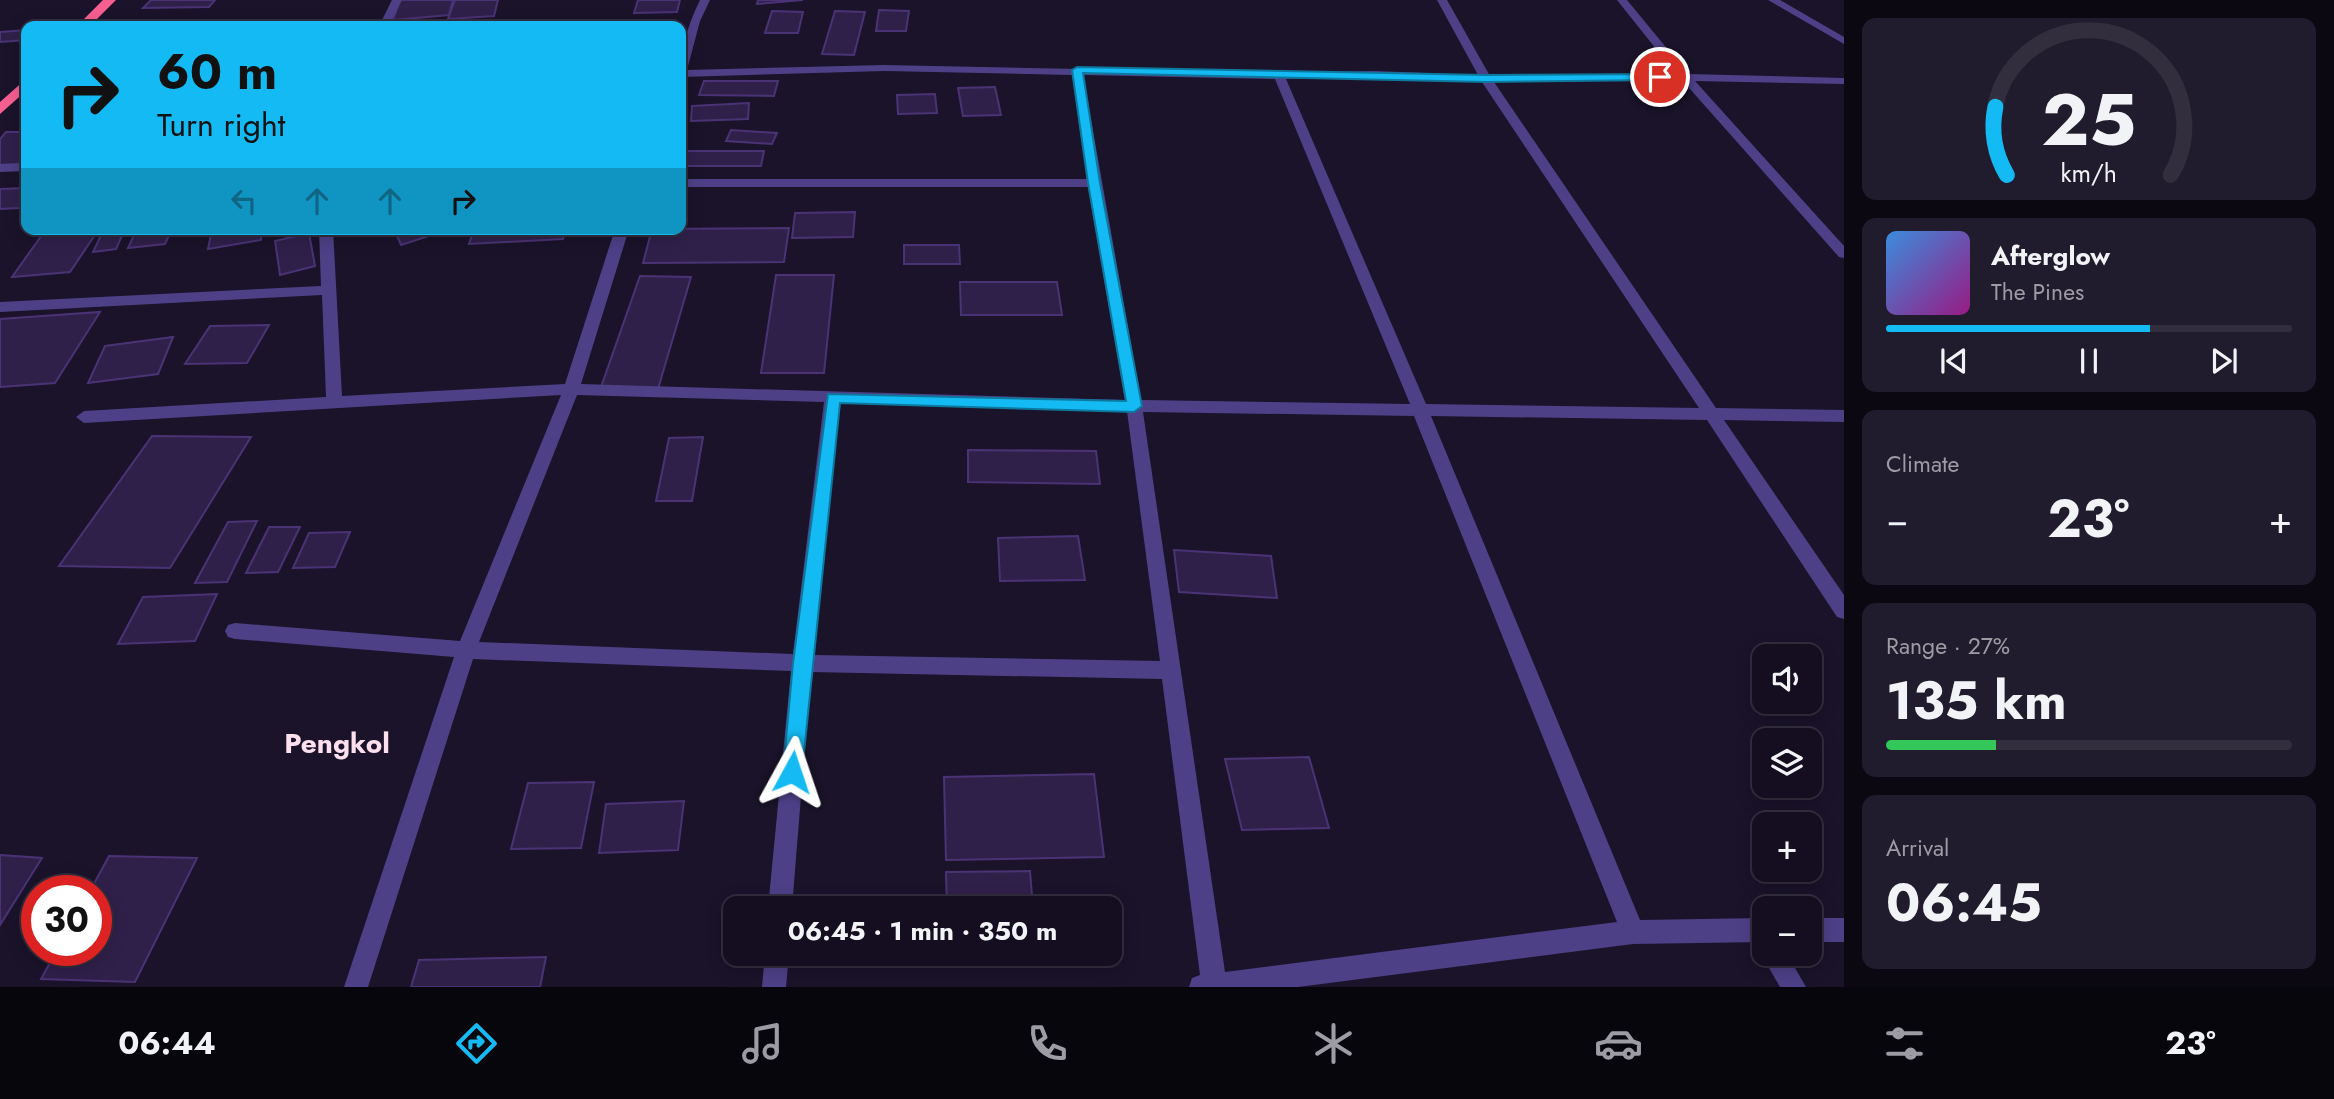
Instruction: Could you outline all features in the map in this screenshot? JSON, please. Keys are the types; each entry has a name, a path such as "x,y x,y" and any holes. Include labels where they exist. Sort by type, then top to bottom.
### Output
{"highway":[{"path":"88,21 110,0"},
{"path":"0,110 21,88"}],"street":[{"path":"386,21 397,0"},
{"path":"686,55 695,21 705,0"},
{"path":"1442,0 1486,79 1844,611"},
{"path":"1622,0 1685,77 1844,254"},
{"path":"1773,0 1844,41"},
{"path":"686,74 884,68 1279,76 1375,74 1486,79 1685,77 1844,80"},
{"path":"1077,70 1094,183 1134,406 1171,670 1207,986 1633,932 1752,933"},
{"path":"1279,76 1421,412 1633,932"},
{"path":"0,168 21,167"},
{"path":"686,183 1094,183"},
{"path":"326,235 334,402"},
{"path":"356,987 466,650 571,389 620,235"},
{"path":"0,307 328,290"},
{"path":"84,417 571,389 1134,406 1844,416"},
{"path":"781,896 802,663 833,397"},
{"path":"235,631 466,650 802,663 1171,670"},
{"path":"1822,930 1844,930"},
{"path":"774,987 775,966"},
{"path":"1781,966 1794,987"}],"building":[{"path":"151,0 215,0 209,7 143,8"},
{"path":"400,0 453,0 449,15 393,20"},
{"path":"455,0 498,0 494,16 448,19"},
{"path":"638,0 680,0 677,12 634,13"},
{"path":"758,0 803,0 757,4"},
{"path":"879,10 909,11 906,31 876,31"},
{"path":"772,11 803,12 798,33 765,33"},
{"path":"835,11 865,12 854,55 822,54"},
{"path":"21,30 21,40 0,42 0,32"},
{"path":"704,81 778,81 774,96 699,95"},
{"path":"995,87 1001,115 963,116 958,88"},
{"path":"935,94 937,113 898,114 897,95"},
{"path":"749,103 748,119 691,121 692,106"},
{"path":"731,130 777,133 772,144 726,141"},
{"path":"6,132 21,132 21,164 0,165 0,139"},
{"path":"686,151 764,151 761,166 686,166"},
{"path":"21,188 20,208 0,209 0,189"},
{"path":"855,212 853,237 792,238 795,213"},
{"path":"789,228 784,262 643,263 650,235 686,235 686,229"},
{"path":"42,235 95,235 70,272 12,277"},
{"path":"101,235 122,235 116,249 93,252"},
{"path":"134,235 169,235 165,244 128,248"},
{"path":"211,235 261,235 261,240 208,249"},
{"path":"309,235 315,266 280,275 275,241"},
{"path":"397,235 432,235 401,245"},
{"path":"472,235 564,235 563,239 469,244"},
{"path":"904,245 959,245 960,264 904,264"},
{"path":"776,275 834,275 824,373 761,373"},
{"path":"640,276 691,277 658,389 601,387"},
{"path":"960,282 1057,282 1062,315 961,315"},
{"path":"100,312 55,383 0,387 0,319"},
{"path":"269,325 247,363 185,364 210,326"},
{"path":"173,337 158,374 88,383 105,346"},
{"path":"152,436 251,437 170,568 59,566"},
{"path":"703,437 692,501 656,501 669,438"},
{"path":"968,450 1096,451 1100,484 968,482"},
{"path":"257,521 227,582 195,583 228,522"},
{"path":"269,527 300,527 278,572 246,573"},
{"path":"350,532 335,567 293,568 309,533"},
{"path":"1078,536 1085,580 1000,581 998,538"},
{"path":"1174,550 1271,556 1277,598 1179,592"},
{"path":"217,594 195,641 118,644 143,597"},
{"path":"1309,757 1329,828 1242,830 1225,759"},
{"path":"1094,774 1104,857 946,860 944,777"},
{"path":"594,782 581,848 511,849 528,783"},
{"path":"684,801 678,850 599,853 606,804"},
{"path":"0,855 42,858 31,875 21,875 21,892 0,925"},
{"path":"109,856 197,858 135,982 41,979 48,966 112,966 112,875 99,875"},
{"path":"1030,871 1032,896 947,896 946,872"},
{"path":"546,957 540,987 411,987 419,960"}],"district":[{"name":"Pengkol","path":"337,743"}],"route":[{"path":"792,772 833,397 1134,406 1094,183 1077,70 1279,76 1375,74 1486,79 1660,77"}]}
